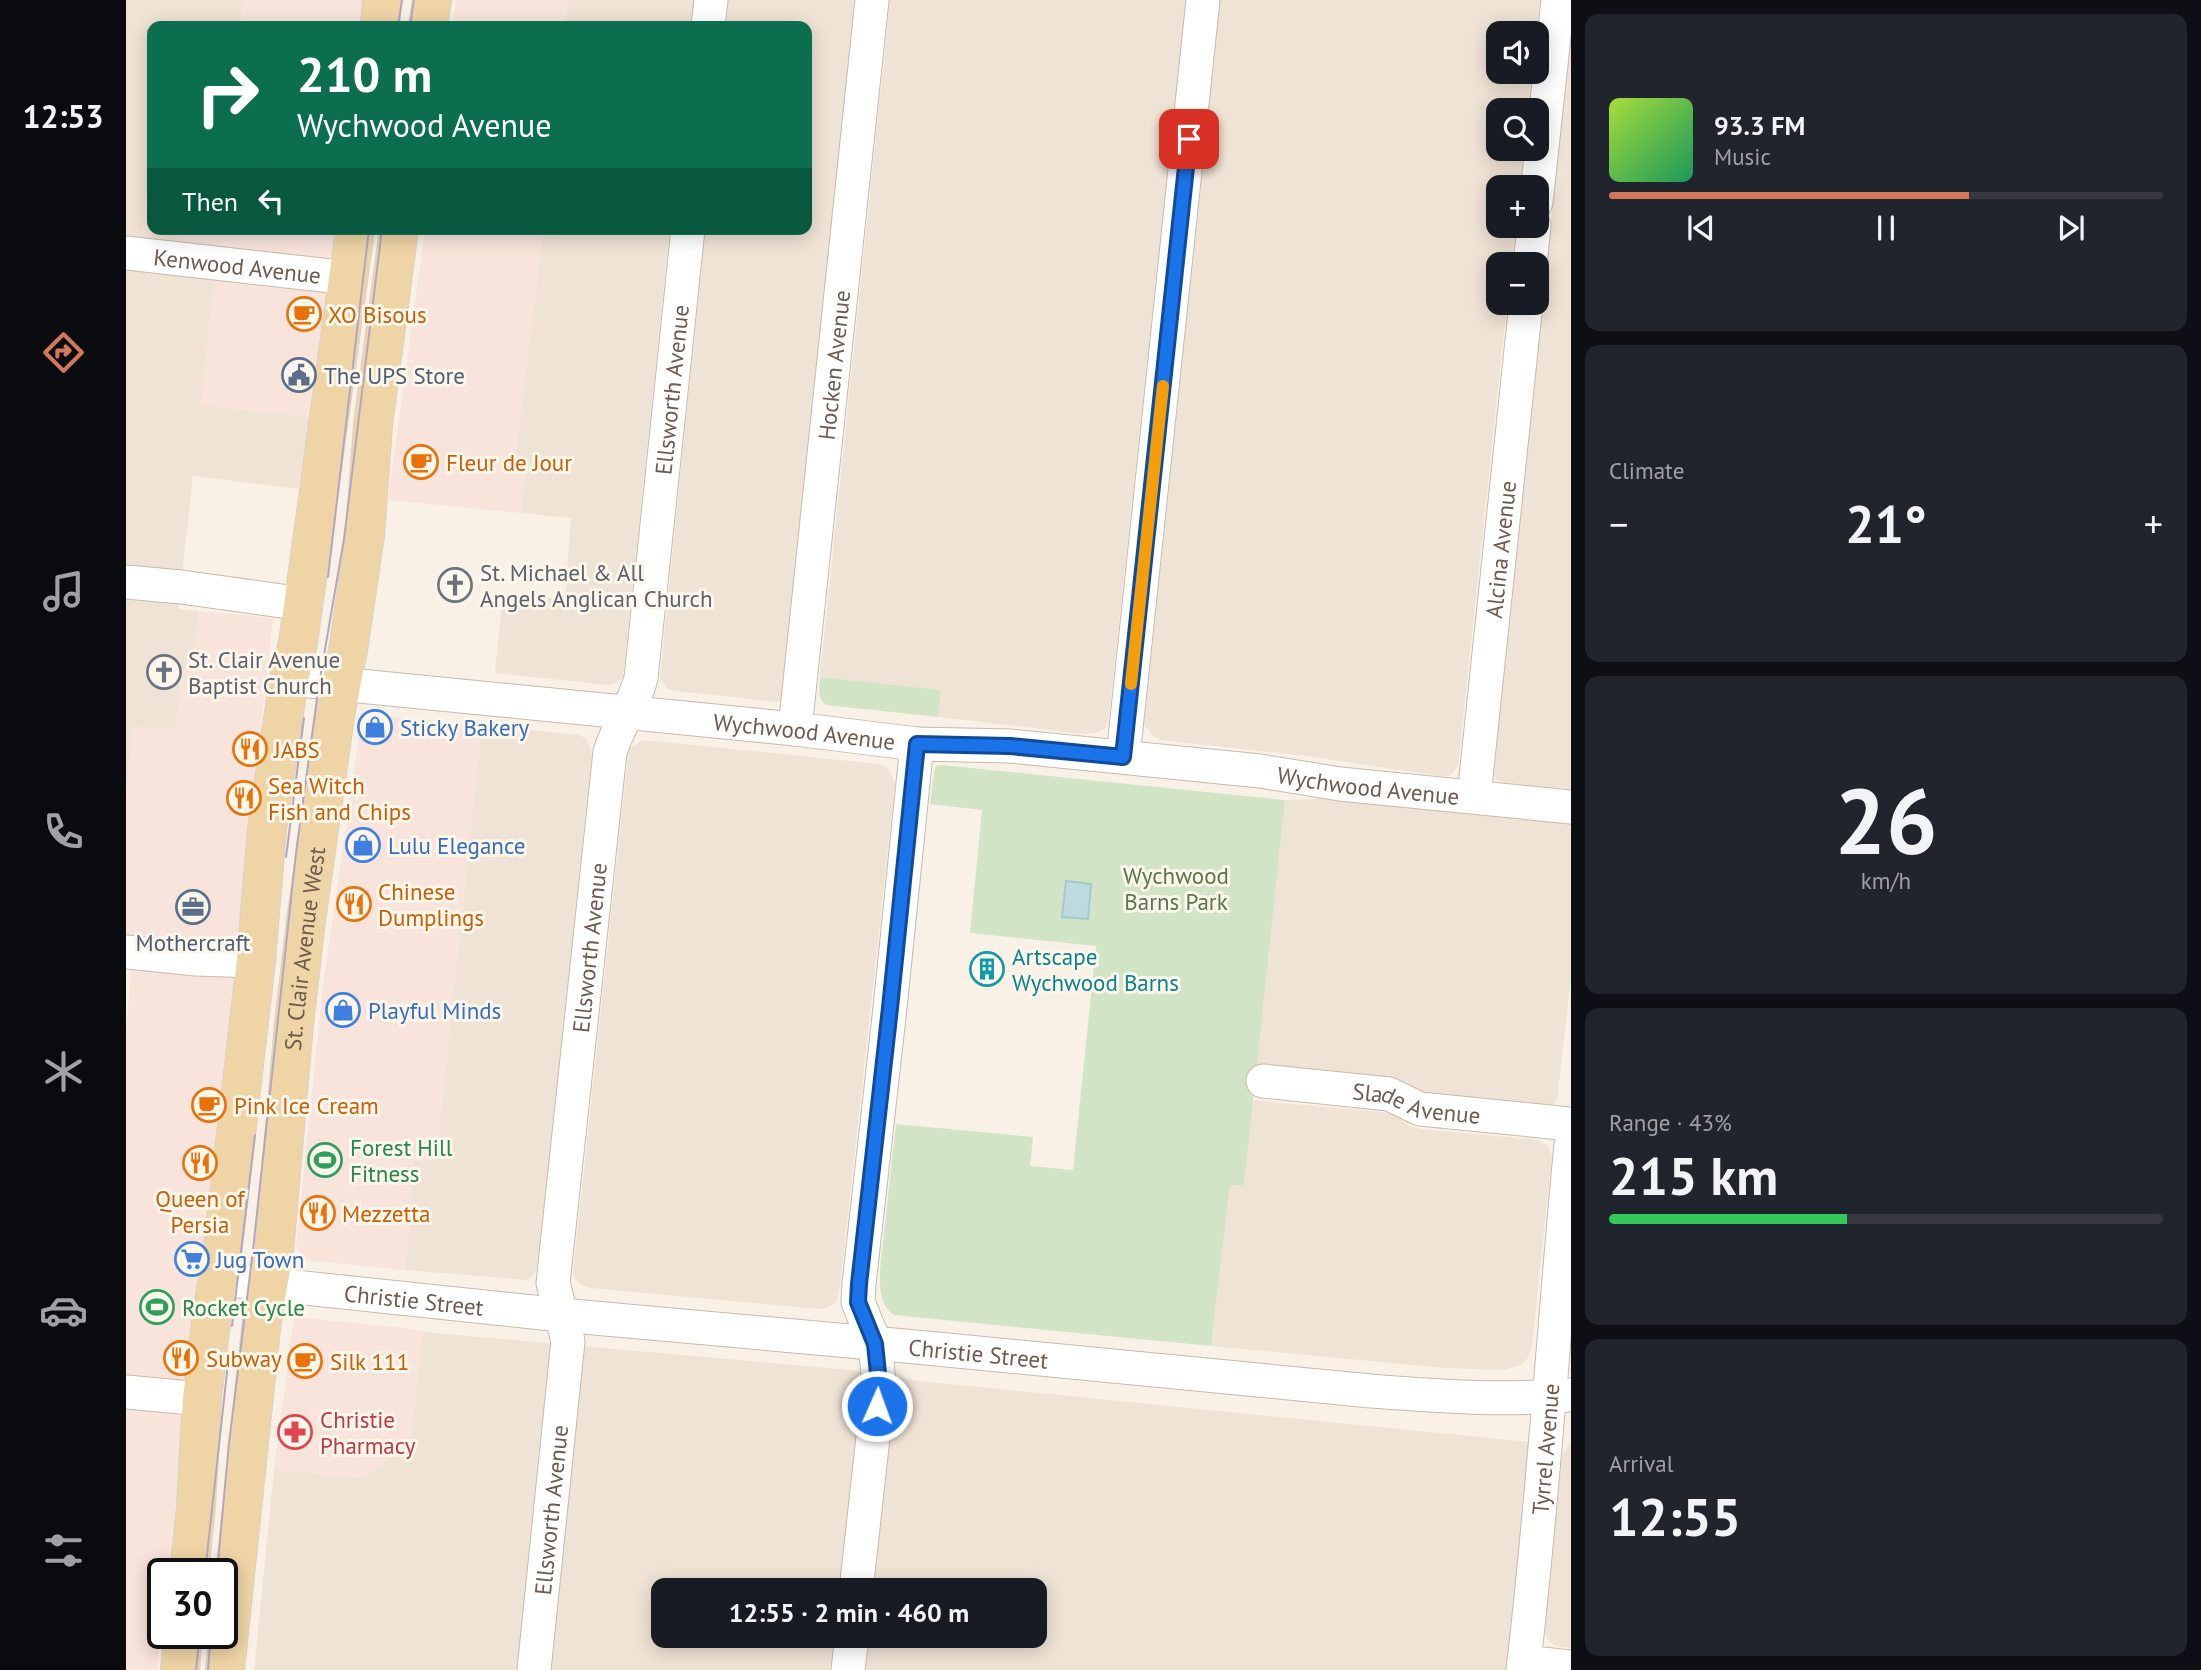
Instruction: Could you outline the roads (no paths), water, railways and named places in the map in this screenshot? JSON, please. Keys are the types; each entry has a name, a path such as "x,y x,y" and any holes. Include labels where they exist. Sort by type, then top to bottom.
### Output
{"main road":[{"path":"380,21 382,0"},
{"path":"429,21 432,0"},
{"name":"St. Clair Avenue West","path":"191,1558 202,1399 219,1279 256,961 267,833 289,679 298,643 354,235"},
{"name":"St. Clair Avenue West","path":"225,1670 262,1321 276,1239 304,934 365,535 373,425 398,235"},
{"path":"180,1670 182,1649"}],"street":[{"path":"709,21 711,0"},
{"name":"Hocken Avenue","path":"795,729 872,0"},
{"path":"1123,757 1203,0"},
{"path":"1539,175 1558,0"},
{"name":"Ellsworth Avenue","path":"534,1670 568,1341 553,1283 608,765 614,737 628,713 641,678 687,235"},
{"name":"Kenwood Avenue","path":"126,253 349,278"},
{"name":"Alcina Avenue","path":"1474,796 1525,315"},
{"path":"126,582 303,604"},
{"name":"Wychwood Avenue","path":"289,679 795,729 917,744 1010,746 1123,757 1571,807"},
{"path":"857,1578 879,1383 875,1344 858,1302 859,1284 917,744"},
{"path":"126,952 196,959 256,961"},
{"name":"Slade Avenue","path":"1263,1081 1389,1094 1420,1109 1571,1124"},
{"name":"Tyrrel Avenue","path":"1523,1666 1548,1437 1560,1396 1571,1144"},
{"name":"Christie Street","path":"219,1279 561,1315 1371,1391 1525,1399 1560,1396"},
{"path":"126,1392 202,1399"},
{"path":"848,1670 851,1648"},
{"path":"1523,1666 1571,1667"}],"water":[{"path":"1066,881 1091,884 1088,919 1062,917"}],"tram line":[{"path":"399,21 402,0"},
{"path":"411,21 414,0"},
{"path":"328,577 368,235"},
{"path":"218,1558 296,853 319,684 344,539 381,235"},
{"path":"286,857 304,718"},
{"path":"232,1326 255,1135"},
{"path":"207,1558 229,1354"},
{"path":"196,1670 198,1649"},
{"path":"208,1670 210,1649"}],"place":[{"name":"XO Bisous","path":"304,314"},
{"name":"The UPS Store","path":"299,375"},
{"name":"Fleur de Jour","path":"421,462"},
{"name":"St. Michael & All Angels Anglican Church","path":"455,585"},
{"name":"St. Clair Avenue Baptist Church","path":"164,672"},
{"name":"Sticky Bakery","path":"375,727"},
{"name":"JABS","path":"250,749"},
{"name":"Sea Witch Fish and Chips","path":"244,798"},
{"name":"Lulu Elegance","path":"363,845"},
{"name":"Chinese Dumplings","path":"354,904"},
{"name":"Mothercraft","path":"193,907"},
{"name":"Artscape Wychwood Barns","path":"987,969"},
{"name":"Playful Minds","path":"343,1010"},
{"name":"Pink Ice Cream","path":"209,1105"},
{"name":"Forest Hill Fitness","path":"325,1160"},
{"name":"Queen of Persia","path":"200,1163"},
{"name":"Mezzetta","path":"318,1213"},
{"name":"Jug Town","path":"192,1259"},
{"name":"Rocket Cycle","path":"157,1307"},
{"name":"Subway","path":"181,1358"},
{"name":"Silk 111","path":"305,1361"},
{"name":"Christie Pharmacy","path":"295,1432"}],"park label":[{"name":"Wychwood Barns Park","path":"1176,888"}]}
